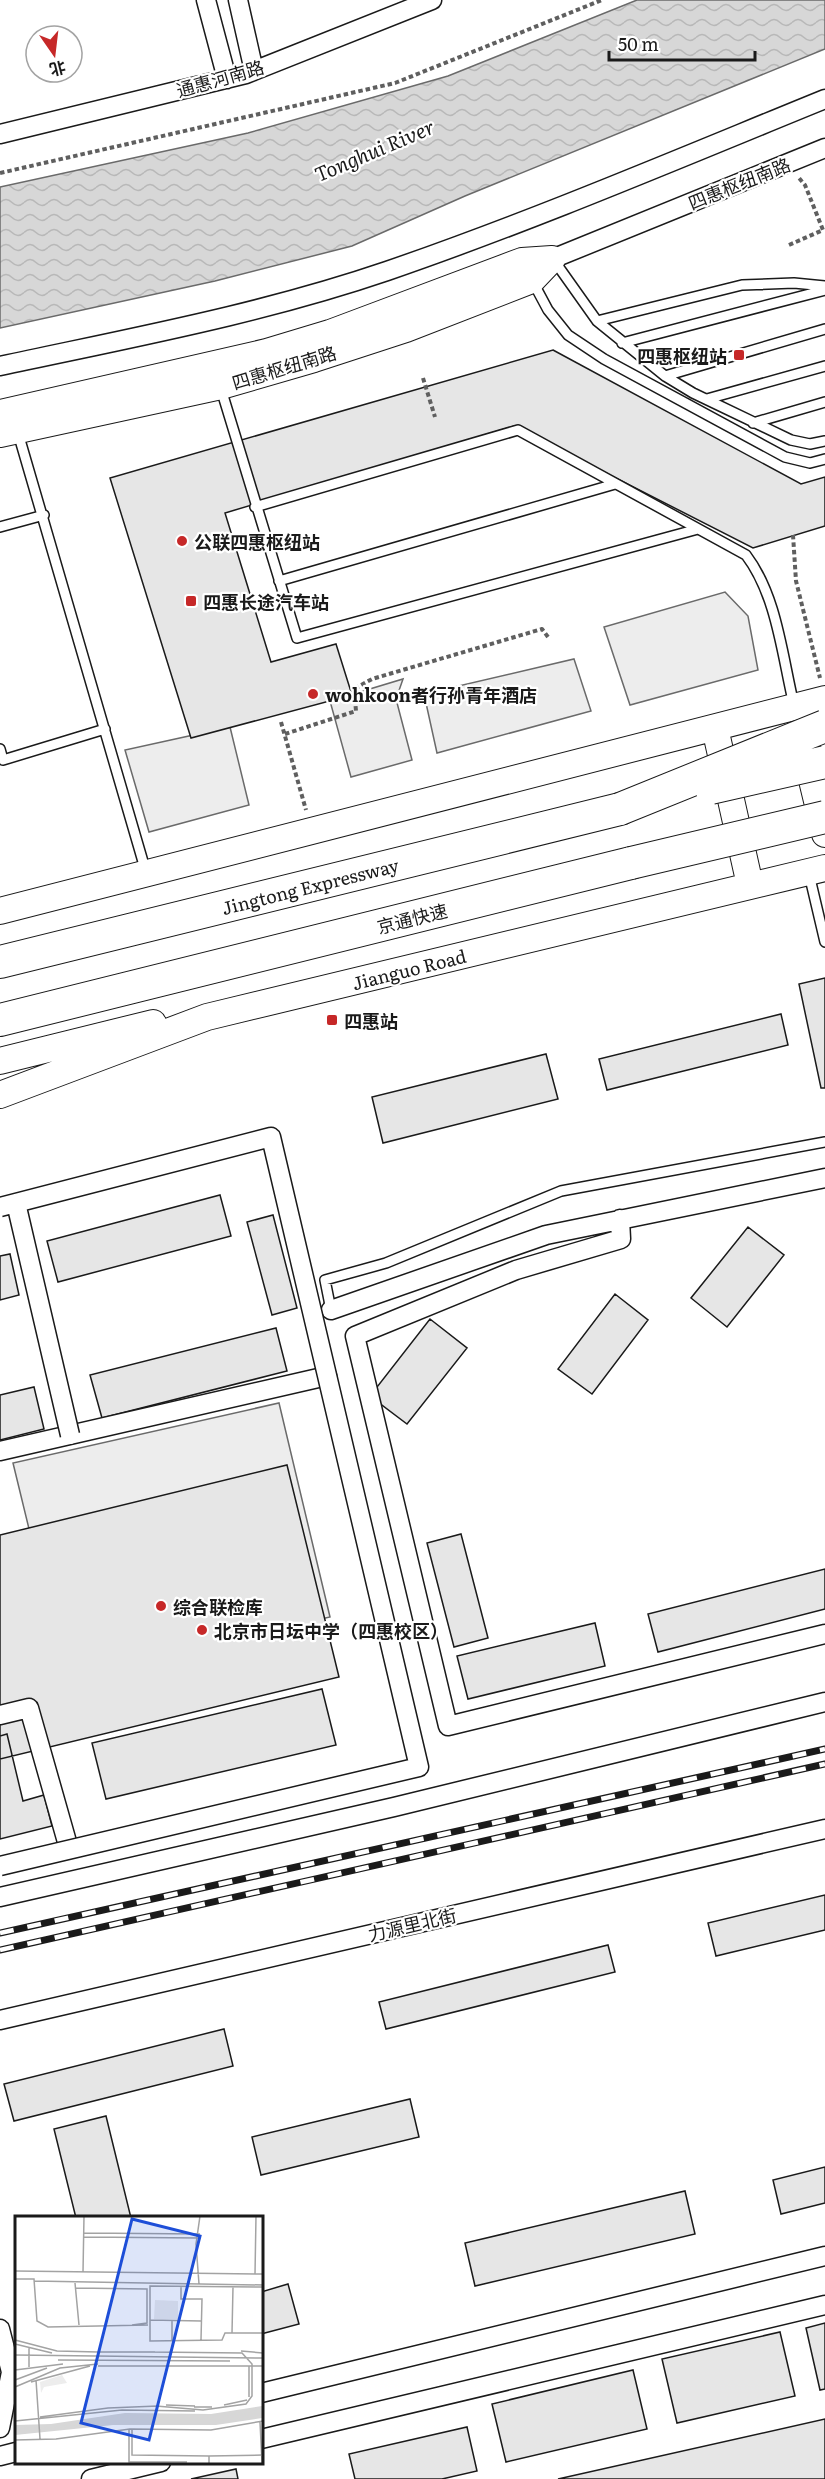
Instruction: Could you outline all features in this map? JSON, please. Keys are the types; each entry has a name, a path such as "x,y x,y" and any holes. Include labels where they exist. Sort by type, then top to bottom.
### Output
{"highway":[{"path":"620,809 825,726"},
{"path":"620,809 825,762"},
{"name":"Jingtong Expressway","path":"0,962 620,809"},
{"name":"京通快速","path":"0,1020 825,817"}],"main road":[{"name":"四惠枢纽南路","path":"5,420 221,386 406,329 552,259"},
{"name":"四惠枢纽南路","path":"5,420 267,352 527,271"},
{"path":"0,911 825,699"},
{"path":"795,707 825,834"},
{"path":"716,728 750,885"},
{"name":"Jianguo Road","path":"0,1095 207,1017 817,870"},
{"path":"0,1061 156,1022 207,1017"}],"street":[{"path":"206,0 227,79"},
{"path":"238,0 254,70"},
{"name":"通惠河南路","path":"0,134 227,79 432,0"},
{"path":"0,366 215,320 385,272 509,226 825,99"},
{"name":"四惠枢纽南路","path":"552,259 825,148"},
{"path":"0,1866 419,1767 271,1137 8,1205 70,1436"},
{"path":"331,1310 546,1235 825,1178"},
{"path":"620,1220 621,1239 516,1270 355,1336 448,1726 825,1634"},
{"path":"0,1451 327,1376"},
{"path":"0,1897 394,1807 825,1702"},
{"path":"0,1715 28,1708 69,1849"},
{"name":"力源里北街","path":"0,2020 825,1829"},
{"path":"262,2393 825,2256"},
{"path":"262,2439 825,2305"},
{"path":"0,2329 11,2372 0,2428"},
{"path":"0,2456 15,2452"},
{"path":"91,2479 157,2464"}],"lane":[{"path":"552,259 597,321 665,376 753,423 800,443 825,441"},
{"path":"527,271 548,310 568,335 604,359 785,457 810,462 825,459"},
{"path":"597,321 742,285 794,283 825,288"},
{"path":"622,343 825,288"},
{"path":"665,376 825,328"},
{"path":"707,399 825,366"},
{"path":"221,386 255,507 297,638 698,529"},
{"path":"753,423 825,402"},
{"path":"5,420 44,515 147,874"},
{"path":"255,507 518,430 746,555 758,570 766,590 795,707"},
{"path":"279,581 615,484"},
{"path":"0,527 44,515"},
{"path":"0,749 3,760 105,729"},
{"path":"817,870 825,942"},
{"path":"331,1310 325,1280 386,1263 561,1191 825,1142"}],"path":[{"path":"0,173 395,83 602,0"},
{"path":"786,164 805,185 822,230 789,245"},
{"path":"423,378 435,417"},
{"path":"793,535 796,581 825,699"},
{"path":"285,734 356,711 354,689 372,679 542,629 548,637"},
{"path":"281,722 312,831"}],"shaded area":[{"path":"725,592 748,616 758,670 630,705 604,627"},
{"path":"574,659 591,711 437,753 424,694"},
{"path":"403,679 396,699 412,760 351,777 330,701"},
{"path":"230,727 249,805 149,832 125,750"},
{"path":"279,1403 330,1617 65,1677 13,1463"}],"water":[{"name":"Tonghui River","path":"637,0 825,0 825,49 465,196 352,246 215,281 0,328 0,187 248,133 448,76"}],"building":[{"name":"公联四惠枢纽站","path":"553,350 801,484 825,477 825,526 753,548 514,426 225,513 271,662 336,644 352,695 191,738 110,478"},
{"path":"825,978 825,1088 821,1088 799,984"},
{"path":"781,1014 788,1045 607,1090 599,1059"},
{"path":"546,1054 558,1099 383,1143 372,1097"},
{"path":"220,1195 231,1236 58,1282 47,1241"},
{"path":"273,1215 297,1308 272,1315 247,1222"},
{"path":"748,1227 784,1255 727,1327 691,1298"},
{"path":"10,1254 19,1295 0,1300 0,1256"},
{"path":"615,1294 648,1320 592,1394 558,1369"},
{"path":"430,1319 467,1348 407,1424 370,1396"},
{"path":"276,1328 287,1371 102,1418 90,1375"},
{"path":"34,1387 44,1429 0,1440 0,1395"},
{"name":"综合联检库","path":"287,1465 339,1677 0,1759 0,1535"},
{"path":"461,1534 488,1638 454,1647 427,1543"},
{"path":"825,1569 825,1609 658,1652 648,1614"},
{"path":"595,1623 605,1666 468,1699 457,1656"},
{"path":"322,1689 336,1745 106,1799 92,1743"},
{"path":"7,1734 23,1801 44,1795 52,1826 0,1839 0,1736"},
{"path":"825,1895 825,1930 716,1956 708,1923"},
{"path":"608,1945 615,1972 386,2029 379,2002"},
{"path":"224,2029 233,2066 14,2121 4,2084"},
{"path":"410,2099 419,2137 261,2175 252,2137"},
{"path":"106,2116 131,2216 76,2216 54,2129"},
{"path":"825,2167 825,2203 781,2214 773,2180"},
{"path":"685,2191 695,2234 475,2286 465,2243"},
{"path":"288,2284 299,2324 262,2334 262,2292"},
{"path":"825,2323 825,2389 820,2390 806,2328"},
{"path":"780,2332 795,2396 677,2423 662,2359"},
{"path":"633,2370 647,2429 506,2462 492,2404"},
{"path":"825,2419 825,2479 558,2479"},
{"path":"467,2427 477,2471 442,2479 355,2479 349,2454"},
{"path":"236,2469 238,2479 191,2479"}],"railway":[{"path":"0,1933 825,1749"},
{"path":"0,1950 825,1764"}],"place":[{"name":"四惠枢纽站","path":"739,355"},
{"name":"公联四惠枢纽站","path":"182,541"},
{"name":"四惠长途汽车站","path":"191,601"},
{"name":"wohkoon者行孙青年酒店","path":"313,694"},
{"name":"四惠站","path":"332,1020"},
{"name":"综合联检库","path":"161,1606"},
{"name":"北京市日坛中学（四惠校区）","path":"202,1630"}]}
